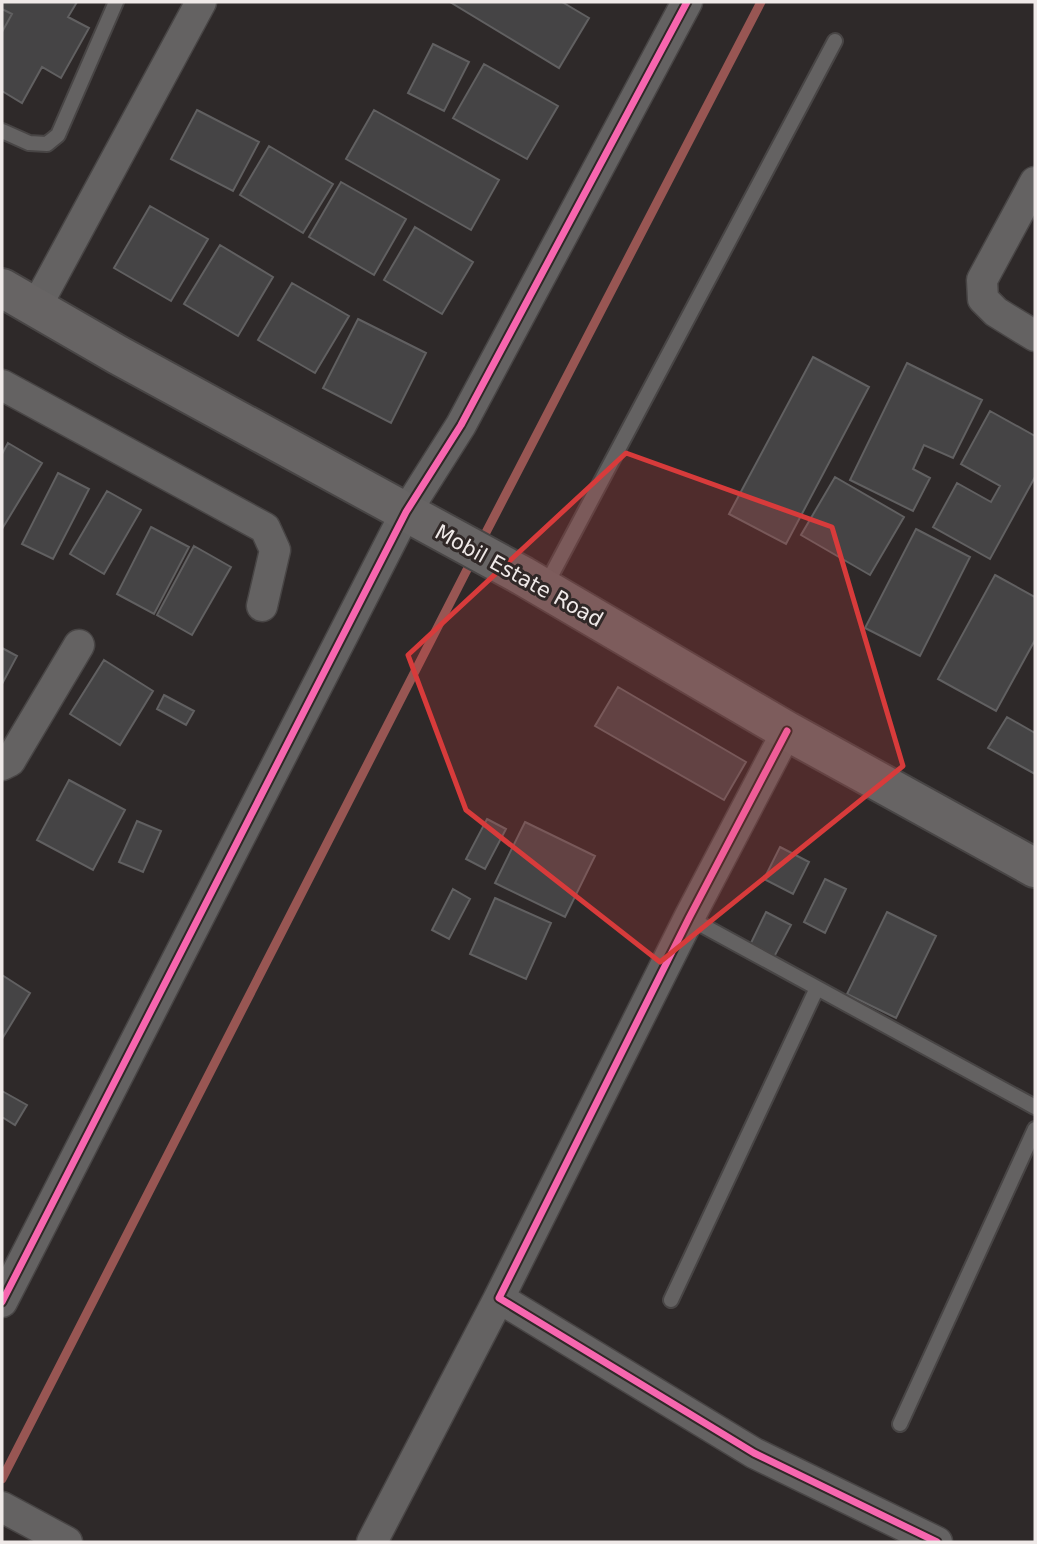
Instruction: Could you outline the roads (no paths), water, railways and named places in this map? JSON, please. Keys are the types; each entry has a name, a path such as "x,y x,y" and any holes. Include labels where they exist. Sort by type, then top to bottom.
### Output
{"main road":[{"name":"Mobil Estate Road","path":"2,288 534,582 788,731 1035,868"}],"street":[{"path":"36,307 201,2"},
{"path":"2,1302 406,512 461,425 687,2"},
{"path":"1035,182 982,280 983,299 996,312 1035,336"},
{"path":"2,385 265,528 275,550 262,606"},
{"path":"2,765 10,761 79,645"},
{"path":"372,1542 499,1298 689,918 788,731"},
{"path":"499,1298 754,1453 937,1542"},
{"path":"2,1507 68,1542"}],"lane":[{"path":"2,131 29,143 47,144 58,135 116,2"},
{"path":"534,582 835,40"},
{"path":"689,918 1035,1107"},
{"path":"671,1300 817,988"},
{"path":"900,1424 1035,1129"}],"waterway":[{"path":"481,542 761,2"},
{"path":"2,1479 473,558"}]}
